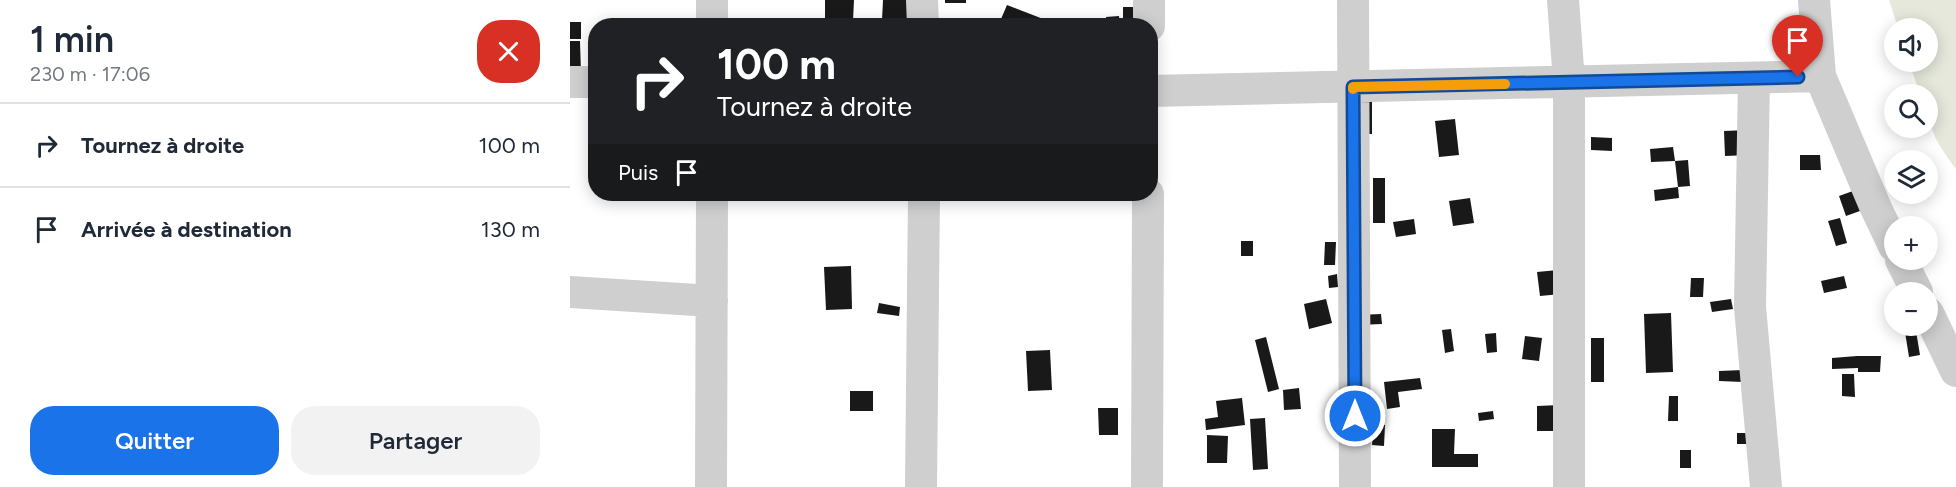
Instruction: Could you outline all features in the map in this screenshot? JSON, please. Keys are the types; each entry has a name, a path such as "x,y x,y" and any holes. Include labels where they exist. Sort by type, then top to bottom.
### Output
{"street":[{"path":"712,0 712,18"},
{"path":"922,0 923,18"},
{"path":"1149,0 1149,18"},
{"path":"1353,0 1355,487"},
{"path":"1563,0 1569,82 1569,487"},
{"path":"1814,0 1821,76 1884,225"},
{"path":"1158,91 1821,76"},
{"path":"1754,78 1750,307 1766,487"},
{"path":"570,82 588,82"},
{"path":"711,487 712,201"},
{"path":"921,487 924,201"},
{"path":"1147,487 1148,201"},
{"path":"570,292 712,302"},
{"path":"1938,334 1956,371"}],"shaded area":[{"path":"1889,0 1956,0 1956,169 1936,138 1938,84 1917,84 1912,72 1938,72 1938,18 1895,18"}],"building":[{"path":"825,0 854,0 853,18 825,18"},
{"path":"883,0 910,0 909,18 882,18"},
{"path":"945,0 966,0 966,3 945,3"},
{"path":"1007,5 1041,18 1001,18"},
{"path":"1123,7 1142,7 1142,18 1123,18"},
{"path":"570,22 581,22 581,39 570,39"},
{"path":"570,41 580,41 581,72 570,72"},
{"path":"1360,102 1372,102 1372,134 1360,134"},
{"path":"1455,119 1459,155 1439,157 1435,121"},
{"path":"1748,130 1749,155 1725,156 1724,131"},
{"path":"1591,137 1612,138 1612,151 1591,150"},
{"path":"1673,147 1675,161 1651,162 1650,149"},
{"path":"1800,155 1820,155 1821,170 1800,170"},
{"path":"1688,160 1690,186 1678,187 1675,161"},
{"path":"1373,178 1385,178 1385,223 1373,223"},
{"path":"1678,187 1679,198 1655,201 1654,190"},
{"path":"1864,187 1871,207 1846,216 1839,196"},
{"path":"1470,198 1474,223 1453,226 1449,201"},
{"path":"1840,218 1847,243 1836,246 1828,221"},
{"path":"1414,219 1416,234 1396,237 1393,222"},
{"path":"1241,241 1253,241 1253,256 1241,256"},
{"path":"1325,242 1336,242 1335,265 1324,265"},
{"path":"851,266 852,309 826,310 824,267"},
{"path":"1558,270 1561,294 1540,296 1537,272"},
{"path":"1337,274 1338,287 1329,288 1328,276"},
{"path":"1844,276 1847,288 1824,293 1821,281"},
{"path":"1691,278 1704,278 1703,297 1690,297"},
{"path":"1326,299 1332,323 1309,329 1304,304"},
{"path":"1731,299 1733,309 1712,312 1710,302"},
{"path":"879,303 900,307 899,316 877,313"},
{"path":"1671,313 1673,372 1646,373 1644,314"},
{"path":"1381,314 1382,324 1359,325 1358,315"},
{"path":"1451,329 1454,351 1445,353 1442,330"},
{"path":"1496,333 1497,352 1487,353 1485,334"},
{"path":"1525,336 1542,338 1539,361 1522,359"},
{"path":"1906,336 1917,336 1920,355 1909,357"},
{"path":"1266,337 1279,389 1268,392 1255,340"},
{"path":"1591,338 1604,338 1604,382 1591,382"},
{"path":"1050,350 1052,390 1028,391 1026,351"},
{"path":"1881,356 1880,372 1858,372 1858,368 1832,369 1832,358"},
{"path":"1743,370 1743,382 1719,381 1719,371"},
{"path":"1842,374 1854,374 1855,397 1842,396"},
{"path":"1420,378 1422,389 1398,392 1400,407 1387,409 1384,382"},
{"path":"1299,388 1301,409 1284,410 1283,390"},
{"path":"850,391 873,391 873,411 850,411"},
{"path":"1669,396 1678,396 1678,421 1668,421"},
{"path":"1242,398 1245,425 1206,430 1205,419 1218,417 1216,401"},
{"path":"1560,405 1560,431 1537,431 1537,406"},
{"path":"1098,408 1118,408 1118,435 1099,435"},
{"path":"1493,411 1494,419 1479,421 1478,413"},
{"path":"1265,418 1268,469 1253,470 1250,419"},
{"path":"1374,424 1385,425 1384,446 1372,445"},
{"path":"1432,429 1455,429 1454,454 1478,454 1478,467 1432,467"},
{"path":"1737,433 1758,433 1758,444 1737,444"},
{"path":"1207,435 1228,436 1227,463 1207,463"},
{"path":"1680,450 1691,450 1691,468 1680,468"}],"slow traffic":[{"path":"1353,89 1353,87 1505,84"}],"route":[{"path":"1355,416 1353,87 1798,77"}]}
